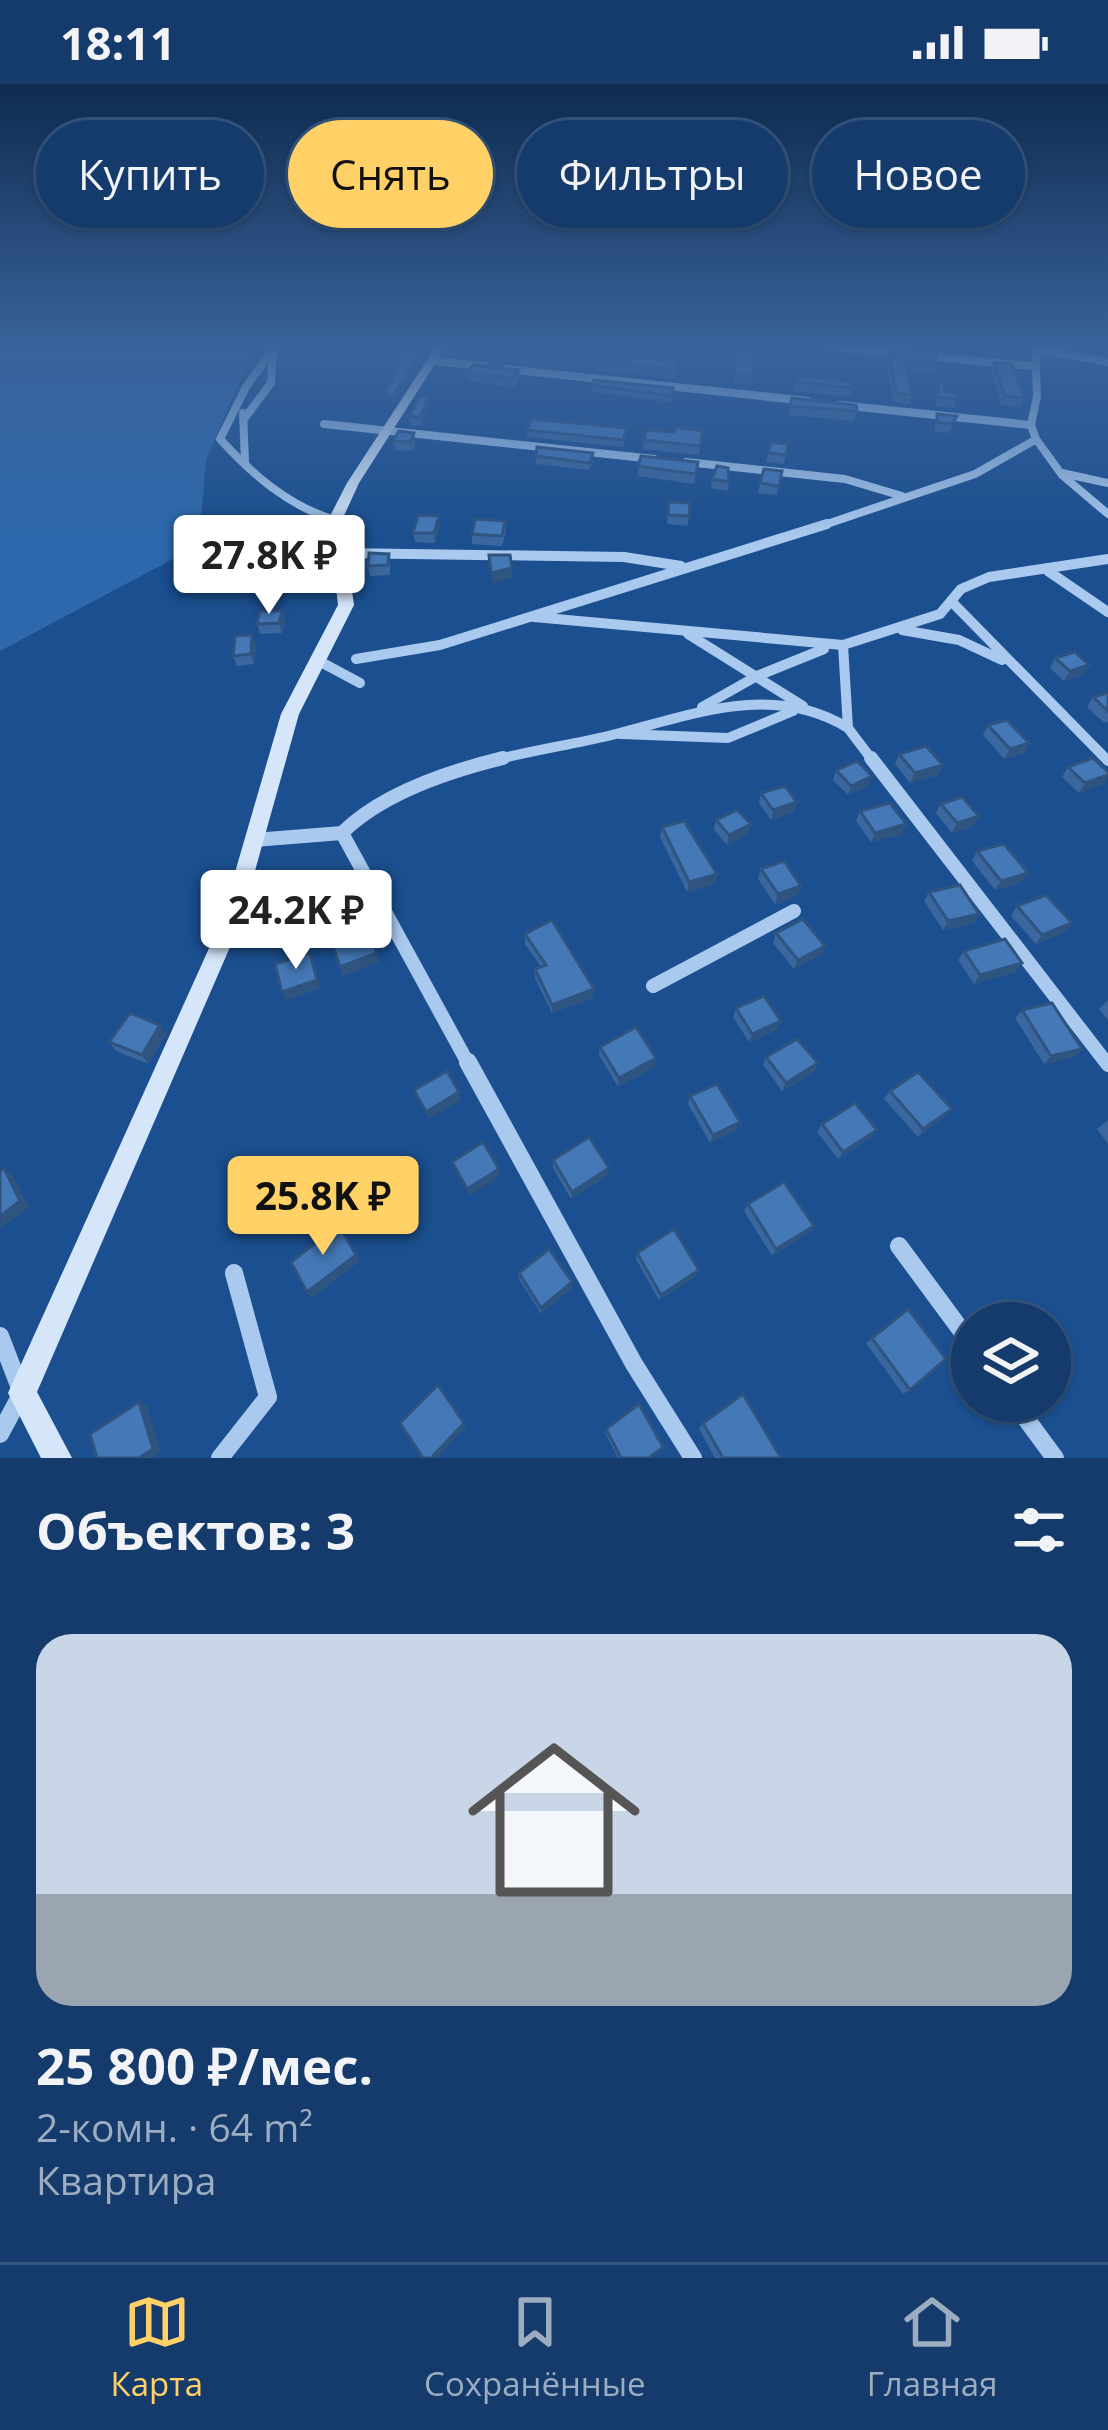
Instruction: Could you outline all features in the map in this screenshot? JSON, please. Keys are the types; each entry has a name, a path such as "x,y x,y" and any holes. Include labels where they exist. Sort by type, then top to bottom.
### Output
{"street":[{"path":"235,409 220,439 272,487 316,516 335,520"},
{"path":"242,409 245,462"},
{"path":"244,419 252,409"},
{"path":"0,1434 230,924 290,714 346,605 335,520 359,473 403,409"},
{"path":"883,409 1031,425"},
{"path":"1037,409 1031,425 1035,440 1058,472 1108,514"},
{"path":"324,424 844,479 903,496"},
{"path":"356,659 440,645 975,474 1035,440"},
{"path":"1058,472 1108,482"},
{"path":"1094,478 1108,472"},
{"path":"340,553 625,557 683,567"},
{"path":"699,709 757,676 940,614 961,589 989,577 1108,559"},
{"path":"1048,571 1108,612"},
{"path":"952,602 1108,761"},
{"path":"524,617 843,645"},
{"path":"893,629 959,640 1009,662"},
{"path":"682,630 806,708"},
{"path":"843,645 848,728"},
{"path":"317,660 360,683"},
{"path":"254,840 342,833 353,822 467,767 617,734 699,709 745,705 823,709 848,728 1108,1065"},
{"path":"617,734 728,739 806,708"},
{"path":"342,833 634,1364 693,1458"},
{"path":"653,986 794,911"},
{"path":"899,1246 951,1317"},
{"path":"220,1458 268,1397 234,1273"},
{"path":"0,1336 22,1393 56,1458"},
{"path":"1028,1422 1055,1458"}],"shaded area":[{"path":"0,409 228,409 206,460 199,545 0,651"}],"building":[{"path":"937,414 957,416 952,424 937,422"},
{"path":"532,419 627,428 623,440 527,430"},
{"path":"675,427 703,431 700,446 644,440 646,430 674,432"},
{"path":"399,431 414,433 411,442 393,441"},
{"path":"771,442 788,444 786,455 768,453"},
{"path":"537,447 593,453 590,463 536,456"},
{"path":"641,456 698,462 696,474 638,466"},
{"path":"717,466 728,468 729,482 712,479"},
{"path":"764,469 782,471 779,486 760,483"},
{"path":"669,502 690,503 689,516 668,515"},
{"path":"418,515 439,516 434,533 413,533"},
{"path":"475,519 505,521 502,536 472,534"},
{"path":"369,553 389,554 388,565 368,566"},
{"path":"489,555 510,555 512,568 491,573"},
{"path":"260,611 282,611 279,623 257,624"},
{"path":"252,635 251,654 233,656 235,636"},
{"path":"1075,652 1089,665 1070,671 1055,658"},
{"path":"1108,693 1108,711 1093,697"},
{"path":"1007,720 1029,743 1010,749 988,725"},
{"path":"926,746 943,765 915,773 899,754"},
{"path":"1093,758 1108,775 1085,783 1068,767"},
{"path":"857,761 872,776 851,786 836,770"},
{"path":"785,786 797,802 773,810 761,793"},
{"path":"962,797 979,816 957,823 941,804"},
{"path":"890,803 906,824 875,833 860,811"},
{"path":"737,810 751,824 729,835 716,820"},
{"path":"684,821 717,874 689,882 662,827"},
{"path":"1004,844 1028,873 1001,881 977,851"},
{"path":"784,861 801,886 778,894 761,869"},
{"path":"960,885 979,914 948,921 929,892"},
{"path":"1046,895 1072,923 1042,935 1017,906"},
{"path":"803,919 825,946 798,960 776,933"},
{"path":"552,920 594,989 552,1005 535,969 546,965 525,934"},
{"path":"368,930 377,953 340,967 333,946"},
{"path":"1005,939 1022,963 980,975 964,951"},
{"path":"310,953 317,980 282,992 275,964"},
{"path":"764,996 781,1021 752,1034 736,1008"},
{"path":"1052,1003 1082,1049 1051,1056 1022,1010"},
{"path":"130,1013 160,1025 142,1055 109,1042"},
{"path":"636,1027 656,1058 619,1078 600,1047"},
{"path":"797,1039 818,1063 786,1083 766,1057"},
{"path":"447,1071 459,1092 426,1112 414,1090"},
{"path":"918,1072 952,1109 923,1129 890,1091"},
{"path":"717,1084 740,1122 713,1135 690,1096"},
{"path":"855,1103 877,1130 843,1152 822,1124"},
{"path":"589,1137 609,1168 572,1192 553,1160"},
{"path":"483,1142 499,1169 467,1189 452,1162"},
{"path":"4,1168 20,1201 0,1216 0,1171"},
{"path":"784,1182 814,1226 776,1249 748,1204"},
{"path":"339,1225 356,1255 307,1292 291,1262"},
{"path":"674,1229 699,1270 661,1295 637,1253"},
{"path":"549,1249 572,1282 541,1308 519,1273"},
{"path":"908,1309 946,1359 910,1390 872,1338"},
{"path":"438,1385 464,1423 431,1458 423,1458 400,1423"},
{"path":"743,1394 781,1458 723,1458 703,1423"},
{"path":"139,1402 153,1449 139,1458 97,1458 90,1434"},
{"path":"639,1404 663,1447 649,1458 621,1458 606,1429"}]}
